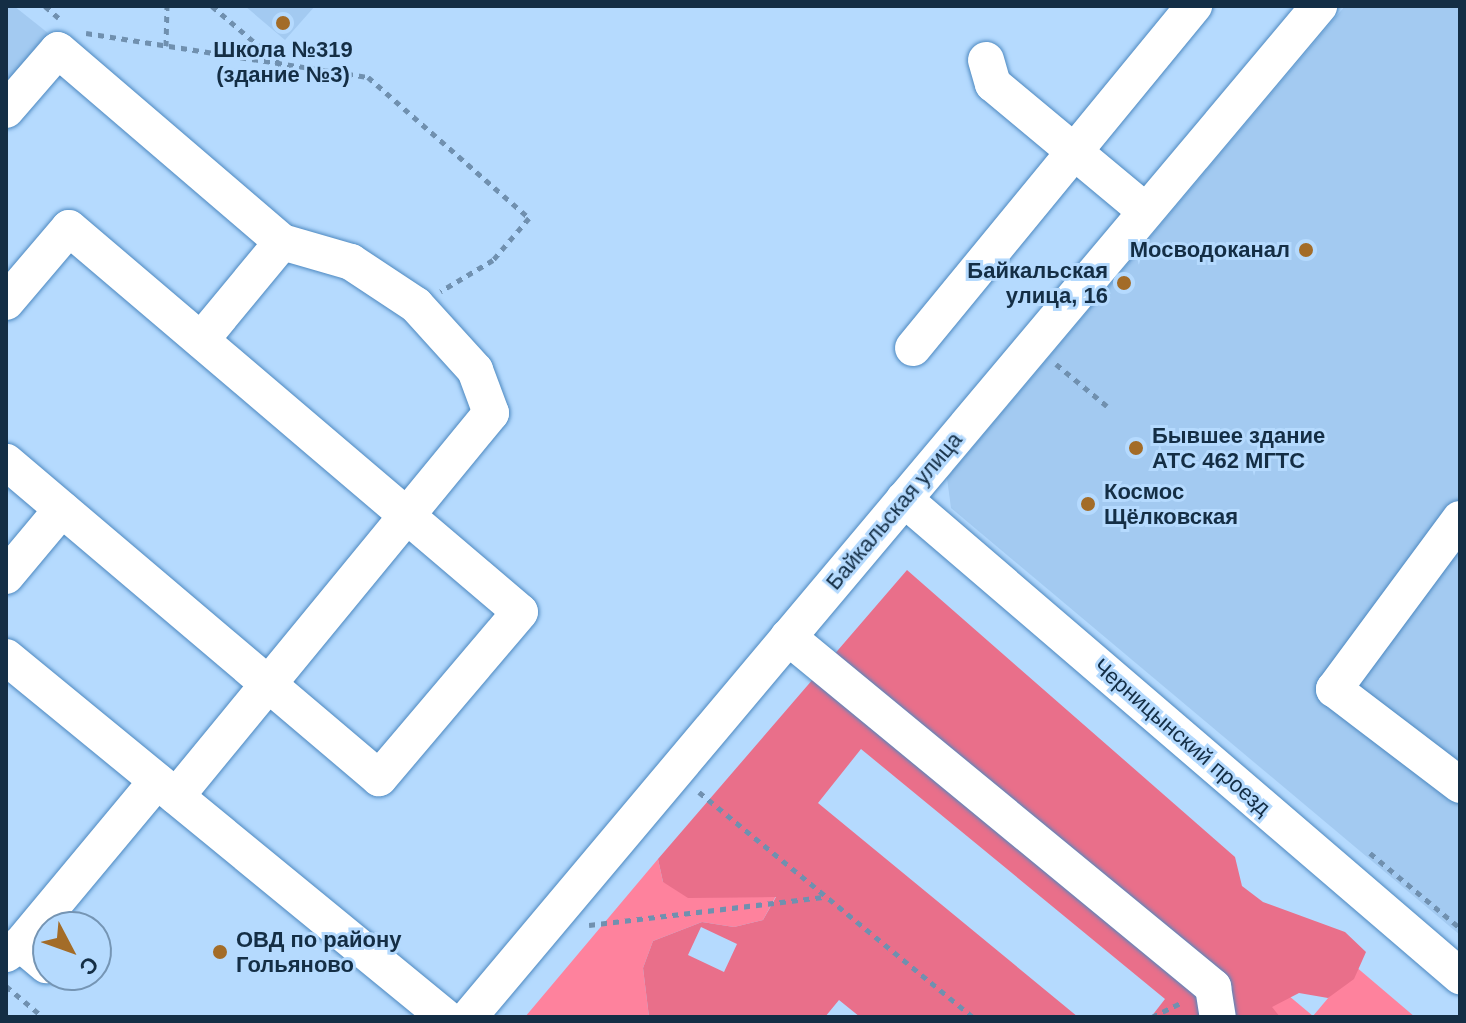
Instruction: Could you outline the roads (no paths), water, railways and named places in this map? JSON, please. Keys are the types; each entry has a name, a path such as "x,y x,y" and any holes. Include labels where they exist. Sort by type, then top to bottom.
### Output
{"street":[{"path":"913,348 1194,6"},
{"name":"Байкальская улица","path":"469,1017 1144,210 1319,6"},
{"path":"6,110 58,50 282,242 351,262 416,305 475,370 491,413 268,684 166,788 24,954"},
{"path":"986,60 993,84 1144,210"},
{"path":"6,302 69,228 520,612 379,778 6,462"},
{"path":"201,340 282,242"},
{"name":"Черницынский проезд","path":"904,499 1460,976"},
{"path":"6,576 62,509"},
{"path":"1460,519 1334,689 1460,785"},
{"path":"788,637 1213,987 1218,1017"},
{"path":"6,657 166,788 391,989 445,1017"}],"place":[{"name":"Школа №319 (здание №3)","path":"283,23"},
{"name":"Мосводоканал","path":"1306,250"},
{"name":"Байкальская улица, 16","path":"1124,283"},
{"name":"Бывшее здание АТС 462 МГТС","path":"1136,448"},
{"name":"Космос Щёлковская","path":"1088,504"},
{"name":"ОВД по району Гольяново","path":"220,952"}]}
